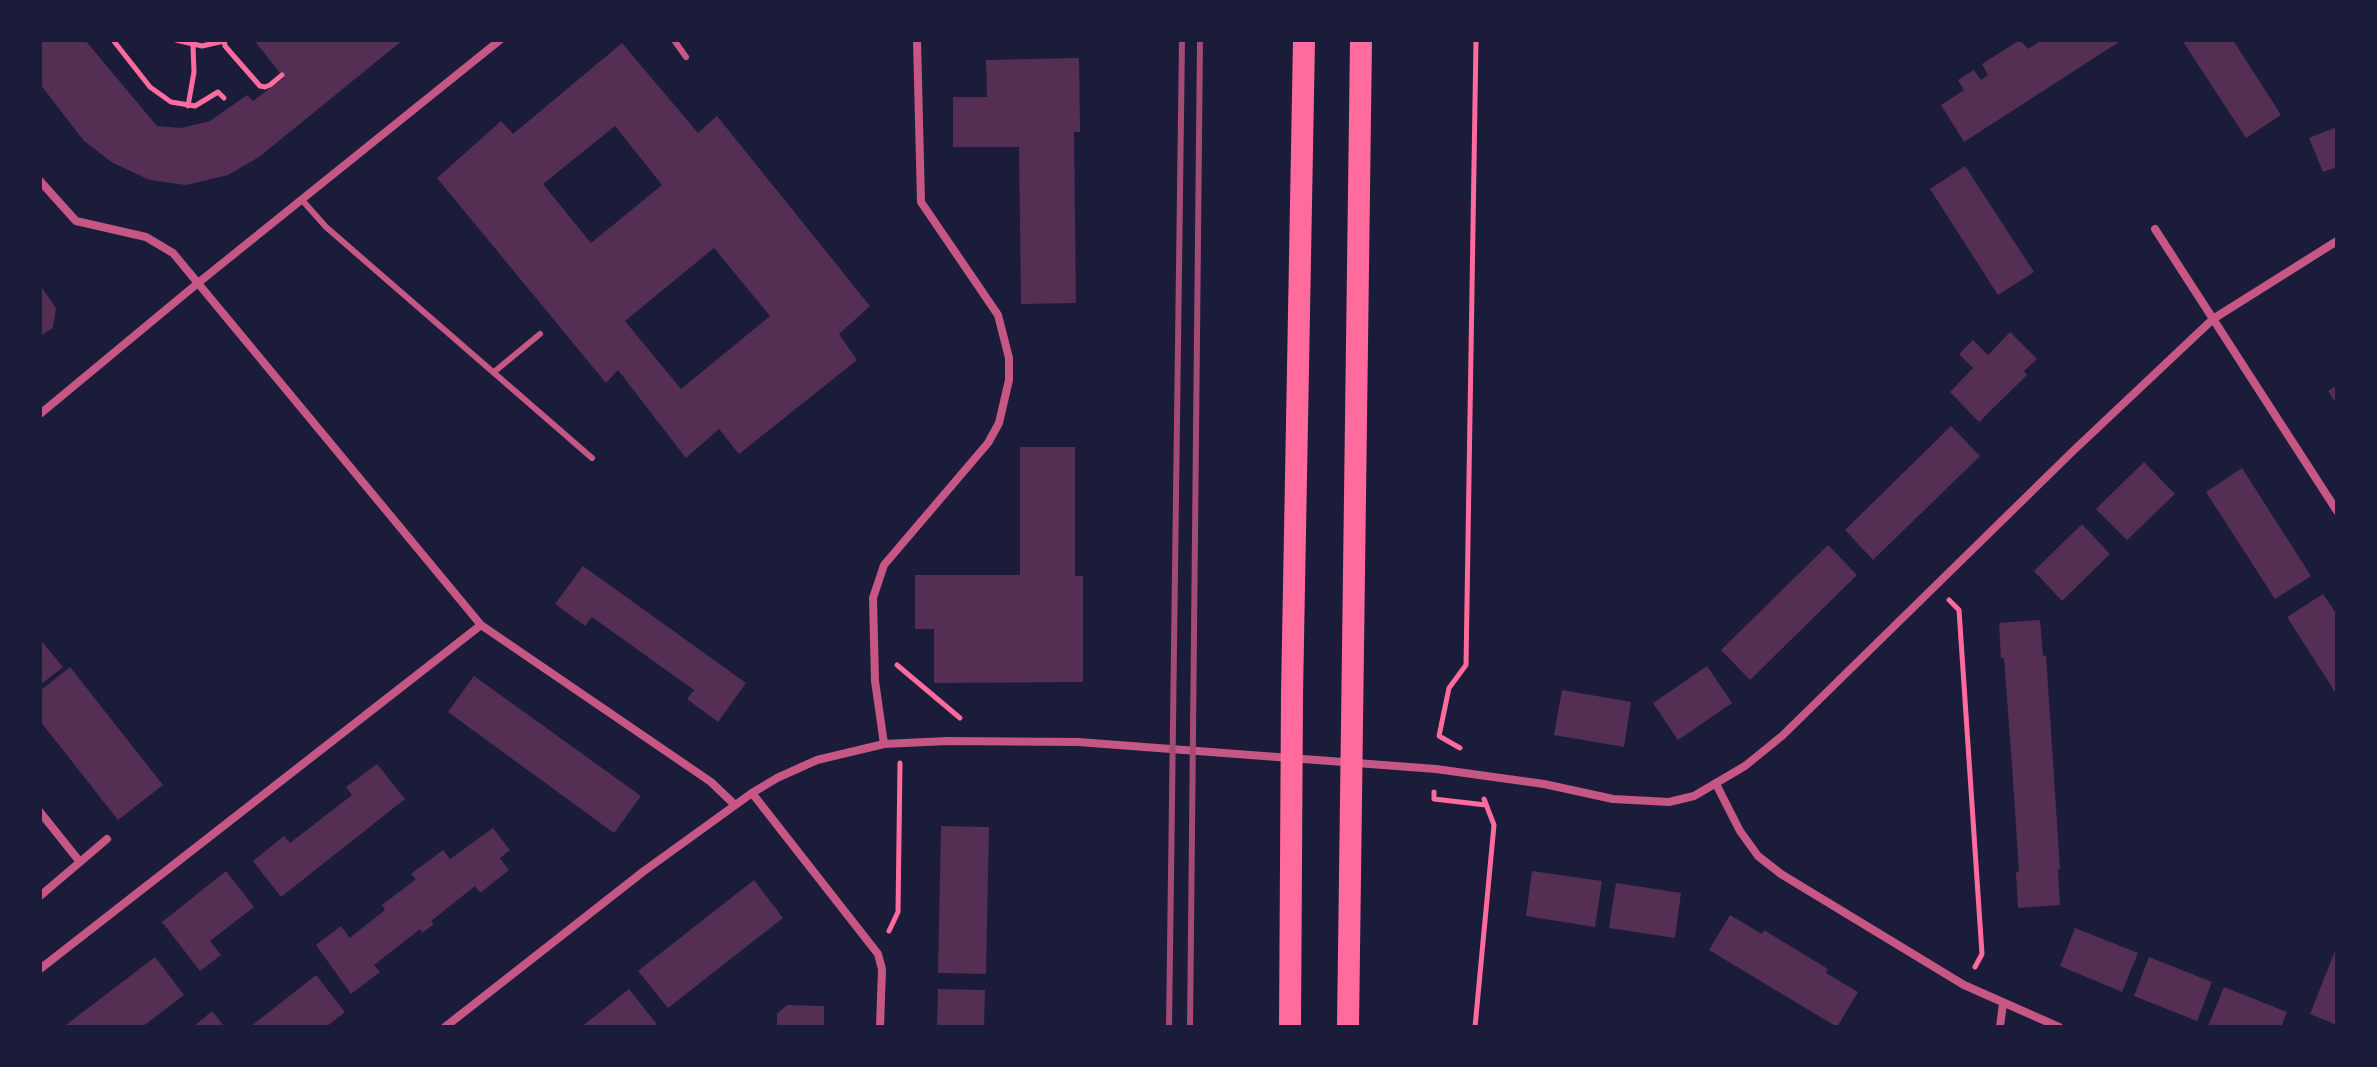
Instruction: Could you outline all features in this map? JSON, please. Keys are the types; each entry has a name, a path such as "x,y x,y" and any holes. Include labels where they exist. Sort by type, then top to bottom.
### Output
{"highway":[{"path":"1290,1027 1292,695 1304,40"},
{"path":"1348,1027 1361,40"}],"street":[{"path":"40,414 500,40"},
{"path":"884,744 875,681 873,598 884,565 988,443 1002,412 1009,380 1007,347 998,315 921,202 917,40"},
{"path":"40,181 76,221 146,237 173,253 481,625 711,782 735,805"},
{"path":"2155,229 2337,511"},
{"path":"445,1027 644,871 752,793 817,760 884,744 1078,742 1436,769 1544,784 1613,799 1669,802 1694,796 1745,766 1782,736 2213,319 2337,241"},
{"path":"40,969 481,625"},
{"path":"1716,784 1740,831 1758,856 1781,874 1964,985 2059,1027"},
{"path":"752,793 878,954 882,969 880,1027"},
{"path":"40,812 80,862"},
{"path":"40,896 107,839"},
{"path":"2000,1027 2003,1003"}],"lane":[{"path":"674,40 686,57"},
{"path":"302,200 326,227 592,458"},
{"path":"494,372 540,334"}],"path":[{"path":"113,40 162,98 188,106 201,104 218,92 224,98"},
{"path":"176,40 193,46 214,45 224,40 225,46 260,86 265,87 282,75"},
{"path":"1438,749 1449,688 1466,665 1476,40"},
{"path":"188,106 194,72 193,46"},
{"path":"1936,585 1959,610 1982,954 1964,985"},
{"path":"874,645 988,741"},
{"path":"1439,736 1467,752"},
{"path":"878,954 898,912 900,742"},
{"path":"1434,791 1434,799 1486,805 1494,825 1475,1027"}],"building":[{"path":"40,40 85,40 157,126 181,128 210,121 247,95 253,101 284,78 254,40 403,40 259,157 228,175 186,185 150,180 113,163 84,141 40,84"},
{"path":"2020,40 2028,49 2042,40 2122,40 1964,142 1941,105 1964,90 1958,80 1974,70 1981,80 1988,75 1982,64"},
{"path":"2182,40 2233,40 2281,115 2246,138"},
{"path":"622,43 698,133 717,116 870,306 839,334 857,360 739,454 719,429 686,458 618,370 606,383 437,178 501,121 513,134","holes":["615,126 662,185 591,243 543,184","714,248 770,316 681,389 625,321"]},
{"path":"1079,58 1080,132 1074,132 1076,303 1021,304 1019,147 953,147 953,97 987,97 986,60"},
{"path":"2337,127 2337,167 2323,172 2309,138"},
{"path":"1965,166 2034,272 1998,295 1930,189"},
{"path":"40,285 56,308 53,328 40,336"},
{"path":"2010,332 2037,359 2024,371 2027,375 1979,422 1950,392 1973,368 1959,354 1973,340 1988,355"},
{"path":"2337,385 2337,405 2328,391"},
{"path":"1951,426 1980,456 1873,560 1845,530"},
{"path":"1020,447 1075,447 1075,576 1083,576 1083,682 934,683 934,629 915,629 915,575 1020,575"},
{"path":"2144,462 2175,494 2127,540 2096,509"},
{"path":"2242,468 2311,576 2275,599 2206,492"},
{"path":"2082,524 2110,554 2062,601 2034,571"},
{"path":"1828,545 1857,575 1750,680 1721,650"},
{"path":"583,566 746,683 718,722 687,699 694,690 592,617 585,626 555,604"},
{"path":"2323,594 2337,615 2337,695 2287,617"},
{"path":"2040,620 2043,656 2046,655 2060,905 2018,908 2016,872 2019,872 2012,765 1999,623"},
{"path":"40,639 63,667 40,685"},
{"path":"1707,666 1732,703 1678,740 1653,703"},
{"path":"70,667 163,785 118,820 40,721 40,691"},
{"path":"474,676 641,796 614,833 448,712"},
{"path":"1562,690 1631,702 1624,747 1554,735"},
{"path":"377,764 405,799 281,897 253,861 284,836 290,843 352,795 346,787"},
{"path":"941,826 989,827 986,974 938,973"},
{"path":"493,828 510,850 500,858 509,870 480,893 475,886 431,921 434,924 422,933 420,929 374,965 380,972 351,994 316,945 341,926 350,938 385,910 382,905 416,879 411,874 443,850 450,859"},
{"path":"226,871 254,907 210,941 221,955 200,971 162,922"},
{"path":"1532,871 1602,881 1595,927 1526,916"},
{"path":"754,880 783,918 668,1008 638,971"},
{"path":"1616,883 1681,893 1675,938 1609,928"},
{"path":"1730,915 1762,934 1764,930 1828,969 1826,973 1858,992 1837,1027 1709,950"},
{"path":"2075,928 2138,953 2122,992 2060,966"},
{"path":"2337,946 2337,1025 2310,1014"},
{"path":"155,957 184,995 142,1027 67,1027 66,1025"},
{"path":"2149,957 2212,982 2197,1021 2134,996"},
{"path":"316,975 345,1012 326,1027 250,1027"},
{"path":"2224,987 2287,1012 2281,1027 2208,1026"},
{"path":"629,989 659,1027 581,1027 600,1012"},
{"path":"938,989 985,990 984,1027 937,1027"},
{"path":"787,1005 824,1006 824,1027 777,1027 777,1014"},
{"path":"212,1011 225,1027 192,1027 198,1023"}],"railway":[{"path":"1169,1027 1182,40"},
{"path":"1190,1027 1200,40"}]}
